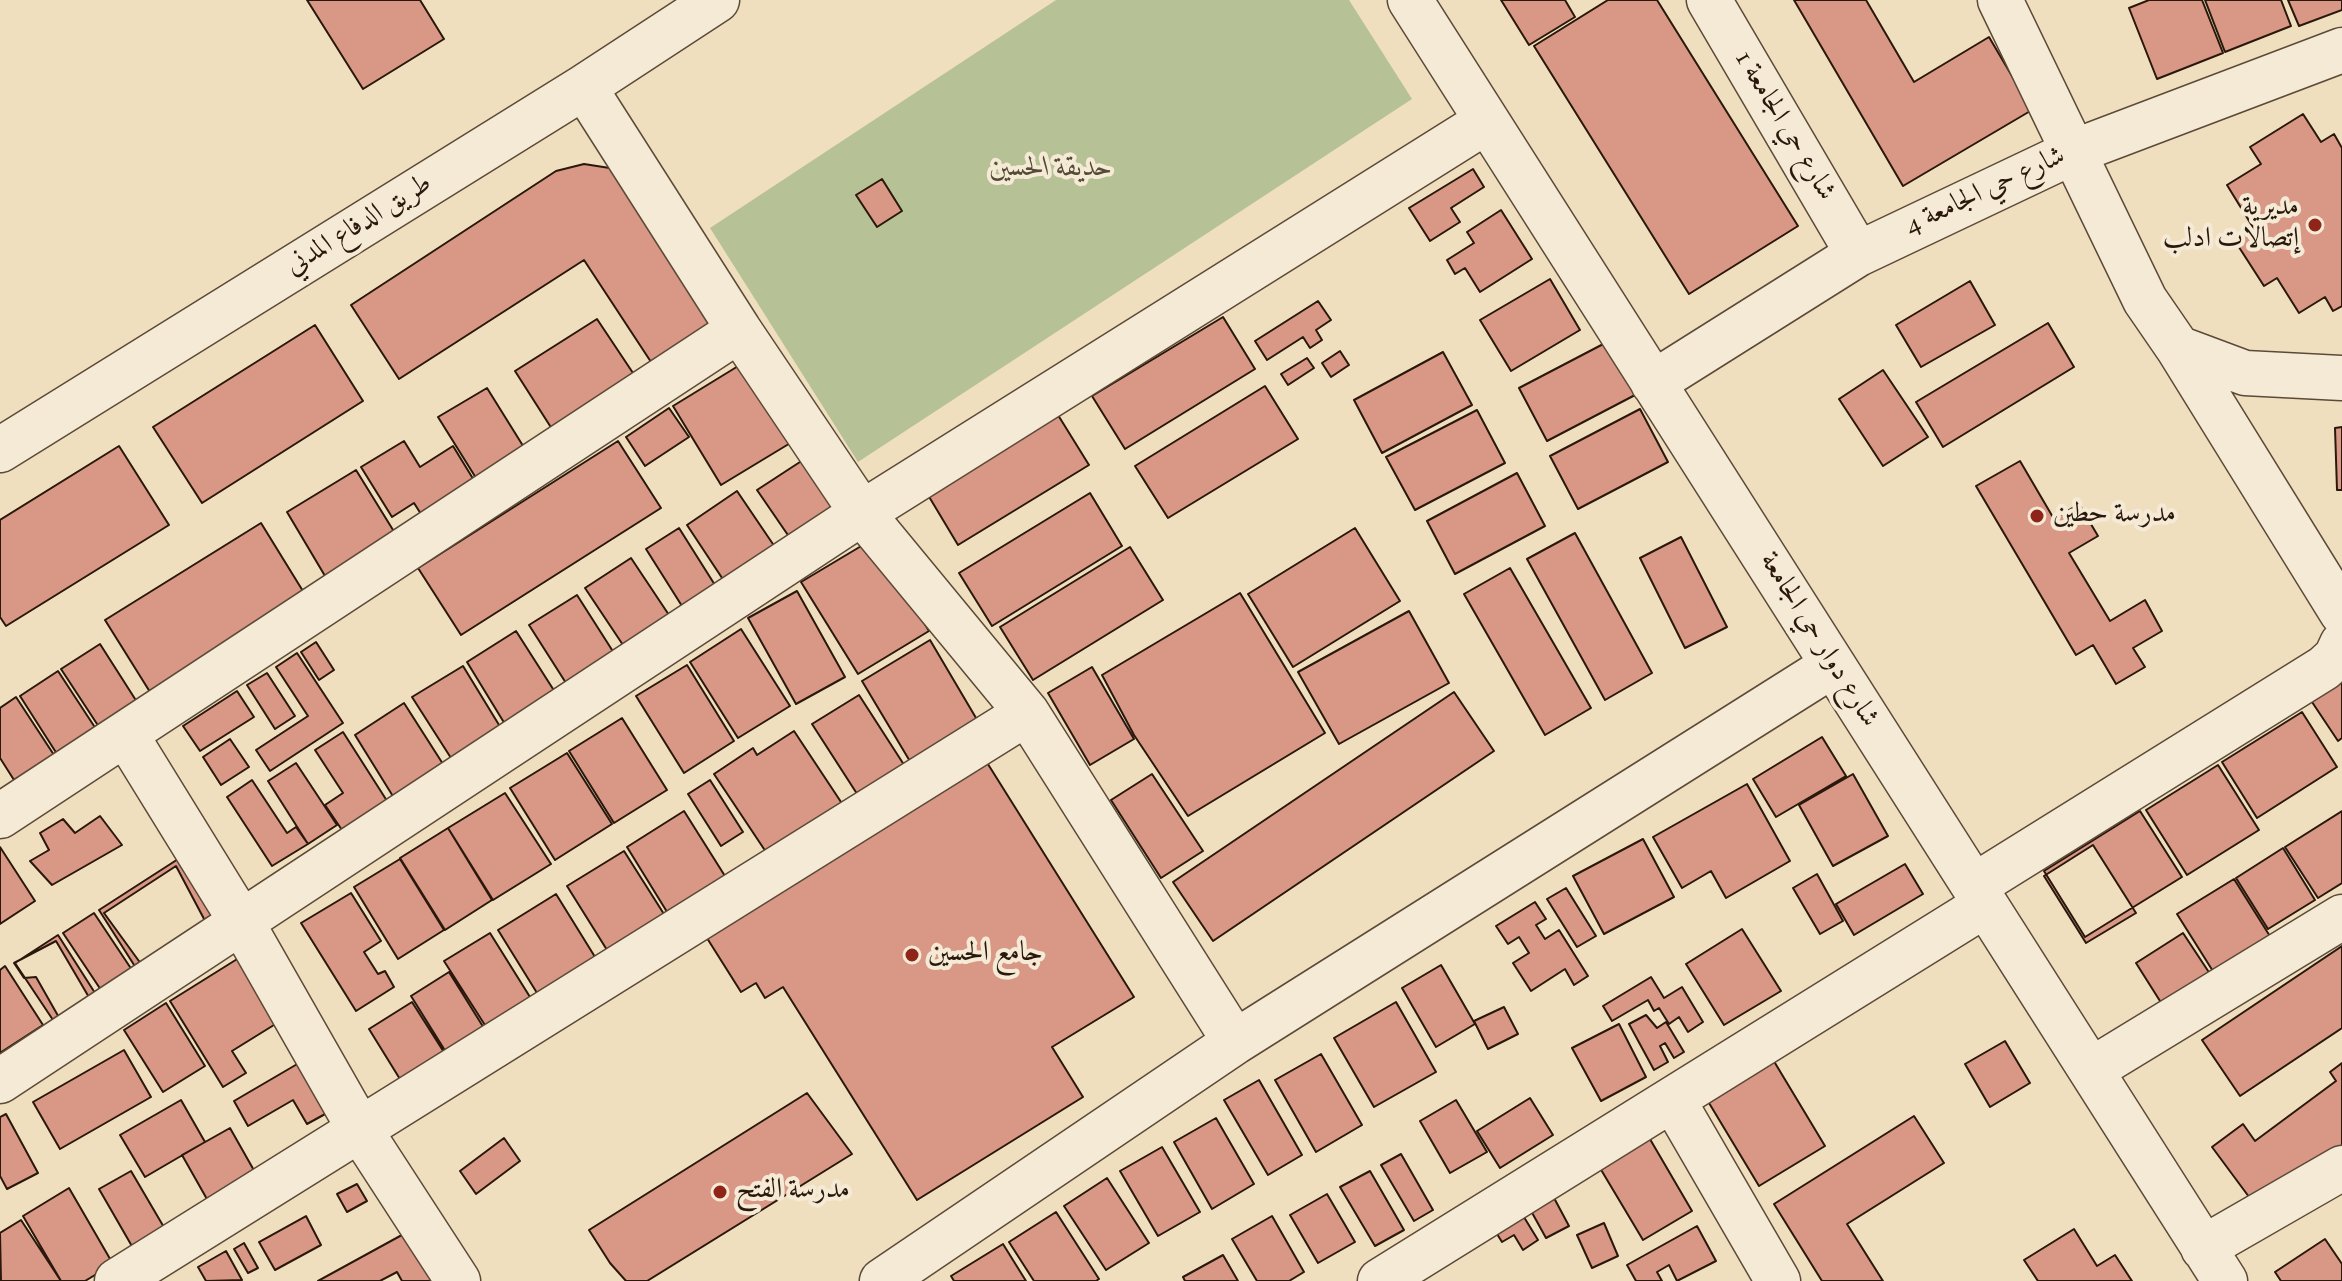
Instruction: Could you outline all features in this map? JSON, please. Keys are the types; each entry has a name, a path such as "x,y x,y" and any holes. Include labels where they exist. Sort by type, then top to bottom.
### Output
{"street":[{"name":"طريق الدفاع المدني","path":"0,450 584,87 717,0"},
{"name":"شارع دوار حي الجامعة","path":"1410,0 2214,1264"},
{"name":"شارع حي الجامعة 1","path":"1709,0 1858,254"},
{"path":"2000,0 2145,300 2342,613"},
{"name":"شارع حي الجامعة 4","path":"1653,383 1858,254 2073,152 2342,50"},
{"path":"584,87 739,330 862,513 1027,713 1235,1042"},
{"path":"0,1081 862,513 1487,121"},
{"path":"0,816 739,330"},
{"path":"2178,348 2245,373 2342,378"},
{"path":"1380,1281 1673,1100 2324,668 2336,657 2342,644"},
{"path":"882,1281 1235,1042 1833,665"},
{"path":"117,1281 1027,713"},
{"path":"126,735 242,923 360,1130 458,1281"},
{"path":"2091,1070 2342,917"},
{"path":"1673,1100 1778,1281"},
{"path":"2214,1264 2342,1168"}],"green space":[{"name":"حديقة الحسين","path":"1056,0 1349,0 1412,99 858,462 710,228"}],"building":[{"path":"307,0 420,0 444,39 363,89"},
{"path":"1501,0 1565,0 1575,17 1529,45"},
{"path":"1608,0 1657,0 1798,226 1689,294 1534,46"},
{"path":"1794,0 1866,0 1914,82 1989,37 2032,110 1903,186"},
{"path":"2149,0 2202,0 2223,53 2157,79 2129,8"},
{"path":"2205,0 2281,0 2291,26 2225,52"},
{"path":"2288,0 2342,0 2342,10 2299,26"},
{"path":"2303,114 2321,142 2334,134 2342,148 2342,306 2333,311 2325,297 2299,313 2277,278 2264,286 2235,241 2254,229 2227,185 2261,164 2250,147"},
{"path":"584,164 616,169 721,321 653,365 584,260 399,379 351,305 556,171"},
{"path":"1473,169 1484,187 1451,208 1460,222 1430,241 1409,208"},
{"path":"882,179 902,211 877,227 856,195"},
{"path":"1501,210 1532,259 1480,292 1465,268 1455,274 1447,260 1474,243 1467,232"},
{"path":"1550,279 1580,330 1511,371 1480,320"},
{"path":"1970,281 1995,325 1921,367 1896,325"},
{"path":"1318,301 1331,320 1316,330 1322,340 1310,348 1303,337 1267,360 1255,341"},
{"path":"1223,317 1255,369 1125,449 1092,396"},
{"path":"597,319 635,376 552,429 515,371"},
{"path":"2048,323 2074,367 1943,447 1916,402"},
{"path":"315,325 363,401 202,503 153,427"},
{"path":"1609,341 1637,394 1547,441 1519,388"},
{"path":"1340,351 1349,365 1331,377 1322,363"},
{"path":"1443,352 1472,405 1382,453 1354,400"},
{"path":"1307,358 1314,368 1288,385 1281,374"},
{"path":"748,360 797,439 721,485 673,406"},
{"path":"1883,370 1928,437 1883,466 1839,399"},
{"path":"1265,386 1298,439 1168,518 1135,466"},
{"path":"487,388 525,449 476,478 438,417"},
{"path":"669,408 689,437 645,466 626,437"},
{"path":"1640,409 1668,462 1578,509 1550,456"},
{"path":"1477,410 1505,463 1415,510 1386,457"},
{"path":"1058,415 1089,465 958,545 928,495"},
{"path":"2342,427 2342,490 2337,490 2335,428"},
{"path":"404,441 420,467 453,446 483,495 426,522 414,503 392,517 361,467"},
{"path":"618,441 661,508 461,635 418,568"},
{"path":"119,446 169,525 6,626 0,617 0,520"},
{"path":"803,460 837,511 792,541 757,490"},
{"path":"2020,461 2054,519 2079,504 2098,536 2069,553 2110,621 2145,600 2162,631 2133,648 2145,667 2116,684 2093,645 2076,655 1976,486"},
{"path":"356,470 398,538 328,581 287,512"},
{"path":"1517,473 1545,526 1455,574 1427,521"},
{"path":"737,491 779,553 728,587 687,525"},
{"path":"1090,493 1122,546 992,626 959,573"},
{"path":"261,523 306,596 150,692 105,620"},
{"path":"679,528 720,593 687,614 646,549"},
{"path":"1355,528 1400,601 1293,667 1248,594"},
{"path":"1575,533 1652,673 1605,700 1527,559"},
{"path":"1681,537 1727,627 1685,648 1640,558"},
{"path":"873,539 929,631 858,674 801,582"},
{"path":"1130,547 1163,600 1033,680 1000,627"},
{"path":"631,558 677,627 631,657 585,588"},
{"path":"1510,568 1591,708 1545,735 1464,594"},
{"path":"797,591 845,677 796,704 748,618"},
{"path":"1240,593 1325,733 1188,816 1134,735 1102,675"},
{"path":"577,595 621,664 573,694 529,625"},
{"path":"1409,611 1449,683 1339,744 1298,672"},
{"path":"741,629 790,706 738,738 690,662"},
{"path":"516,631 562,703 511,734 467,662"},
{"path":"930,640 979,723 911,763 862,681"},
{"path":"316,642 334,670 319,680 301,652"},
{"path":"100,644 137,702 99,727 61,669"},
{"path":"297,653 343,723 270,771 256,750 308,716 276,667"},
{"path":"687,665 734,741 684,773 636,696"},
{"path":"463,666 507,738 458,769 412,697"},
{"path":"1092,667 1134,739 1090,765 1048,693"},
{"path":"58,671 96,729 57,754 20,696"},
{"path":"267,673 295,716 275,729 247,685"},
{"path":"2342,678 2342,738 2338,741 2310,699"},
{"path":"237,691 254,717 200,751 183,726"},
{"path":"1454,692 1494,751 1213,941 1173,882"},
{"path":"859,695 908,771 861,800 812,724"},
{"path":"16,697 54,755 14,780 0,758 0,708"},
{"path":"404,703 450,775 399,806 355,735"},
{"path":"2302,712 2337,767 2257,818 2222,762"},
{"path":"622,718 667,790 614,823 569,751"},
{"path":"794,731 845,808 770,858 714,774 753,748 757,755"},
{"path":"343,732 389,804 344,833 325,805 343,793 315,750"},
{"path":"1822,737 1846,776 1776,817 1753,779"},
{"path":"230,739 249,767 221,785 203,757"},
{"path":"567,753 612,824 555,860 510,788"},
{"name":"جامع الحسين","path":"981,753 1134,997 1052,1047 1083,1097 917,1200 783,987 765,998 756,983 741,992 700,927"},
{"path":"296,763 337,825 308,844 268,781"},
{"path":"2218,765 2259,830 2187,875 2146,810"},
{"path":"1152,774 1203,851 1161,878 1111,800"},
{"path":"1853,774 1888,836 1833,866 1799,805"},
{"path":"252,780 287,833 296,827 308,844 272,866 227,797"},
{"path":"710,780 743,832 721,846 688,794"},
{"path":"1747,784 1790,861 1726,898 1711,871 1682,888 1653,837"},
{"path":"505,793 551,864 493,900 448,828"},
{"path":"684,811 730,884 672,920 627,847"},
{"path":"2140,811 2182,877 2085,937 2044,871"},
{"path":"2342,811 2342,883 2318,898 2285,847"},
{"path":"100,816 122,845 52,885 30,861 49,850 40,833 63,819 75,833"},
{"path":"448,828 492,900 445,930 400,858"},
{"path":"1643,839 1674,897 1604,934 1573,876"},
{"path":"2093,845 2136,913 2086,943 2044,876"},
{"path":"0,847 35,901 0,924"},
{"path":"2283,848 2315,900 2268,929 2236,878"},
{"path":"624,851 669,922 612,958 567,886"},
{"path":"189,852 227,910 136,968 99,910"},
{"path":"400,859 444,930 398,959 354,887"},
{"path":"1905,864 1923,894 1854,935 1836,904"},
{"path":"176,866 212,934 144,968 104,913"},
{"path":"1817,874 1843,921 1820,934 1793,888"},
{"path":"2234,879 2273,941 2216,976 2177,914"},
{"path":"1566,888 1596,936 1577,947 1547,899"},
{"path":"351,893 381,941 364,952 378,974 385,971 394,987 356,1011 301,923"},
{"path":"556,894 600,965 542,1001 498,930"},
{"path":"1535,902 1546,919 1536,925 1545,939 1559,930 1588,976 1574,985 1565,969 1531,991 1513,963 1529,953 1519,937 1508,944 1496,926"},
{"path":"94,913 132,970 101,990 63,933"},
{"path":"1742,929 1781,991 1724,1025 1686,964"},
{"path":"490,933 535,1005 490,1033 444,961"},
{"path":"2183,933 2220,989 2172,1020 2136,963"},
{"path":"58,935 95,993 53,1020 15,963"},
{"path":"56,941 90,999 61,1021 36,977 24,978 14,963"},
{"path":"2342,946 2342,1028 2240,1096 2202,1040"},
{"path":"242,956 282,1020 232,1051 246,1073 223,1087 170,1001"},
{"path":"1441,965 1475,1024 1436,1047 1402,988"},
{"path":"5,966 43,1025 0,1053 0,970"},
{"path":"449,972 487,1033 449,1057 411,996"},
{"path":"1651,977 1664,998 1682,987 1703,1022 1688,1032 1679,1017 1669,1024 1659,1008 1654,1011 1648,1000 1612,1021 1603,1006"},
{"path":"412,1002 447,1057 403,1084 369,1029"},
{"path":"1396,1002 1436,1072 1374,1107 1334,1038"},
{"path":"166,1003 205,1066 163,1092 124,1030"},
{"path":"1504,1007 1518,1034 1488,1049 1474,1021"},
{"path":"1646,1015 1657,1028 1666,1022 1684,1052 1674,1058 1665,1043 1660,1046 1668,1062 1654,1070 1629,1024"},
{"path":"1619,1024 1646,1077 1601,1101 1572,1048"},
{"path":"2005,1041 2030,1083 1990,1107 1965,1064"},
{"path":"124,1050 151,1097 60,1149 33,1102"},
{"path":"1769,1053 1825,1146 1759,1186 1703,1093"},
{"path":"1321,1054 1362,1125 1316,1152 1275,1080"},
{"path":"299,1063 327,1113 307,1124 293,1100 248,1126 234,1101"},
{"path":"2342,1063 2342,1162 2255,1205 2212,1147 2243,1124 2255,1141 2336,1081 2330,1072"},
{"path":"1259,1080 1302,1155 1268,1175 1224,1100"},
{"name":"مدرسة الفتح","path":"807,1093 852,1154 647,1281 626,1281 589,1230"},
{"path":"1530,1098 1553,1135 1500,1168 1477,1131"},
{"path":"181,1100 205,1142 145,1177 120,1135"},
{"path":"1456,1100 1487,1152 1450,1173 1420,1121"},
{"path":"6,1114 38,1173 7,1189 0,1176 0,1117"},
{"path":"1914,1116 1944,1163 1847,1224 1883,1281 1822,1281 1774,1204"},
{"path":"1216,1118 1254,1184 1212,1209 1174,1142"},
{"path":"230,1128 260,1181 212,1208 182,1155"},
{"path":"1647,1134 1692,1211 1643,1240 1597,1163"},
{"path":"504,1138 520,1161 476,1194 460,1171"},
{"path":"1162,1147 1200,1212 1158,1236 1120,1171"},
{"path":"1401,1154 1433,1210 1414,1221 1381,1165"},
{"path":"131,1171 165,1229 133,1248 99,1189"},
{"path":"1370,1171 1404,1230 1375,1246 1340,1187"},
{"path":"1107,1178 1149,1243 1106,1270 1064,1206"},
{"path":"357,1184 367,1201 347,1212 337,1194"},
{"path":"69,1188 113,1264 85,1281 61,1281 23,1216"},
{"path":"1327,1194 1355,1242 1318,1263 1290,1215"},
{"path":"1553,1196 1569,1226 1546,1238 1530,1209"},
{"path":"1519,1209 1538,1240 1523,1250 1514,1235 1502,1242 1492,1226"},
{"path":"1056,1212 1099,1279 1096,1281 1034,1281 1009,1242"},
{"path":"306,1216 321,1245 275,1270 259,1242"},
{"path":"1272,1216 1304,1272 1289,1281 1257,1281 1232,1239"},
{"path":"21,1220 61,1281 1,1281 0,1233"},
{"path":"1604,1223 1618,1256 1592,1268 1577,1235"},
{"path":"1697,1226 1716,1261 1677,1281 1669,1265 1657,1272 1662,1281 1636,1281 1627,1265"},
{"path":"2074,1229 2097,1266 2115,1255 2132,1281 2038,1281 2024,1260"},
{"path":"411,1230 439,1281 402,1281 397,1272 380,1281 318,1281"},
{"path":"2325,1239 2342,1264 2342,1281 2281,1281 2275,1272"},
{"path":"244,1243 258,1268 248,1273 234,1249"},
{"path":"1003,1244 1026,1281 954,1281 951,1276"},
{"path":"226,1251 242,1280 206,1281 198,1267"},
{"path":"1223,1255 1238,1281 1185,1281 1183,1277"}],"place":[{"name":"مديرية إتصالات ادلب","path":"2315,225"},
{"name":"مدرسة حطين","path":"2037,516"},
{"name":"جامع الحسين","path":"912,955"},
{"name":"مدرسة الفتح","path":"720,1192"}]}
